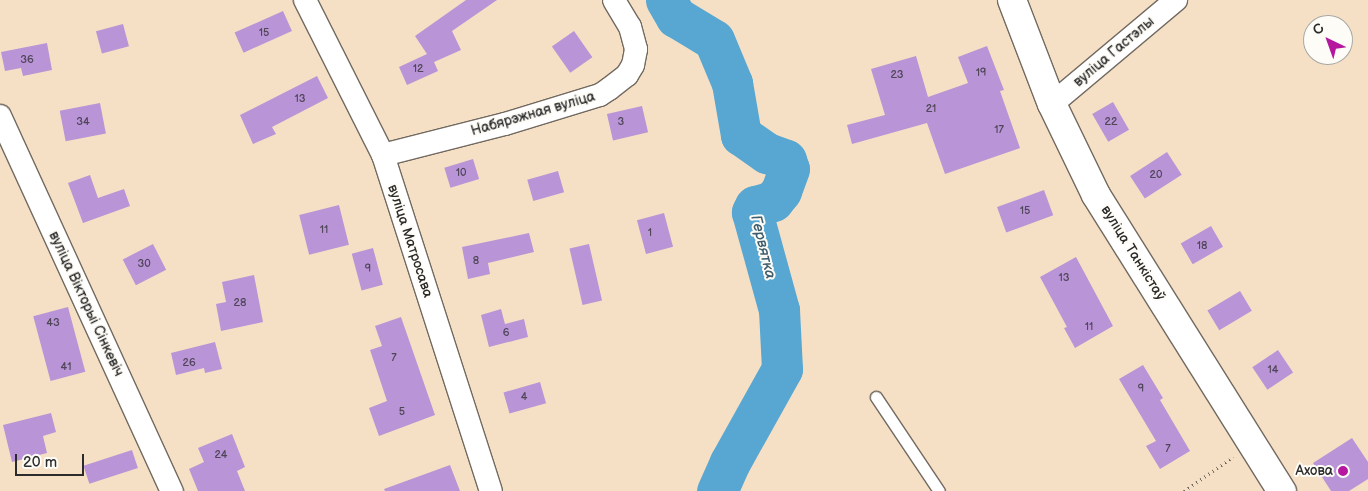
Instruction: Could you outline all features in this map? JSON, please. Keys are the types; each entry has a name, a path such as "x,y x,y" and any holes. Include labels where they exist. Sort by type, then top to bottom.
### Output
{"street":[{"name":"вуліца Матросава","path":"304,0 383,155 491,491"},
{"name":"Набярэжная вуліца","path":"383,155 505,124 600,95 610,90 627,75 635,59 636,49 630,27 614,0"},
{"name":"вуліца Танкістаў","path":"1012,0 1052,104 1096,195 1282,491"},
{"name":"вуліца Гастэлы","path":"1052,104 1176,0"},
{"name":"вуліца Вікторыі Сінкевіч","path":"0,116 172,491"}],"lane":[{"path":"876,397 939,491"}],"path":[{"path":"1184,491 1238,454"}],"building":[{"path":"466,0 497,0 452,31 461,50 434,62 438,71 407,85 399,67 427,54 415,36"},
{"path":"283,11 292,31 244,53 235,33"},
{"path":"123,24 129,46 102,53 96,31"},
{"path":"574,31 592,57 570,73 552,46"},
{"path":"47,43 52,70 23,76 21,68 5,71 1,52"},
{"path":"987,46 1004,90 1000,91 1020,148 945,174 927,123 852,144 847,125 885,115 871,69 916,56 928,97 968,83 958,57"},
{"path":"317,76 328,98 272,127 276,134 253,144 240,115"},
{"path":"1113,102 1129,130 1108,142 1092,114"},
{"path":"100,103 106,133 66,141 60,111"},
{"path":"642,106 648,132 613,140 607,114"},
{"path":"1167,152 1182,175 1145,199 1130,176"},
{"path":"473,159 479,179 450,188 444,168"},
{"path":"558,171 564,192 533,201 527,180"},
{"path":"90,175 98,198 124,189 130,206 83,223 68,183"},
{"path":"1044,190 1053,215 1006,232 997,207"},
{"path":"339,205 349,245 309,255 299,215"},
{"path":"664,213 673,247 646,254 637,220"},
{"path":"1211,226 1223,247 1193,264 1181,244"},
{"path":"529,233 534,252 488,263 490,274 468,279 462,247"},
{"path":"153,244 166,270 136,285 123,259"},
{"path":"589,244 602,301 583,305 570,248"},
{"path":"373,248 383,285 362,290 352,254"},
{"path":"1076,257 1113,326 1075,348 1064,328 1067,327 1040,277"},
{"path":"254,275 263,322 221,331 216,304 226,302 222,282"},
{"path":"1240,291 1252,311 1219,330 1207,311"},
{"path":"68,307 85,372 51,381 33,316"},
{"path":"501,309 505,324 524,319 528,337 489,347 481,315"},
{"path":"401,317 435,415 379,436 369,408 387,401 370,350 382,346 375,326"},
{"path":"215,342 222,369 205,373 204,368 176,375 171,353"},
{"path":"1278,350 1293,372 1267,390 1252,367"},
{"path":"1143,365 1163,398 1160,400 1190,451 1160,469 1146,446 1156,441 1119,379"},
{"path":"540,382 546,403 510,414 503,392"},
{"path":"51,413 56,432 43,436 47,453 12,462 3,425"},
{"path":"232,434 245,467 237,471 245,491 198,491 189,469 204,462 198,448"},
{"name":"Ахова","path":"1352,438 1368,462 1368,479 1349,491 1331,491 1313,463"},
{"path":"132,450 138,468 89,484 83,466"},
{"path":"450,465 460,491 385,491 384,489"}],"waterway":[{"name":"Гервятка","path":"666,0 676,17 714,40 732,83 741,135 767,153 786,160 789,169 781,191 773,201 755,206 752,212 779,310 782,369 730,462 717,491"}],"place":[{"name":"Ахова","path":"1343,471"}]}
